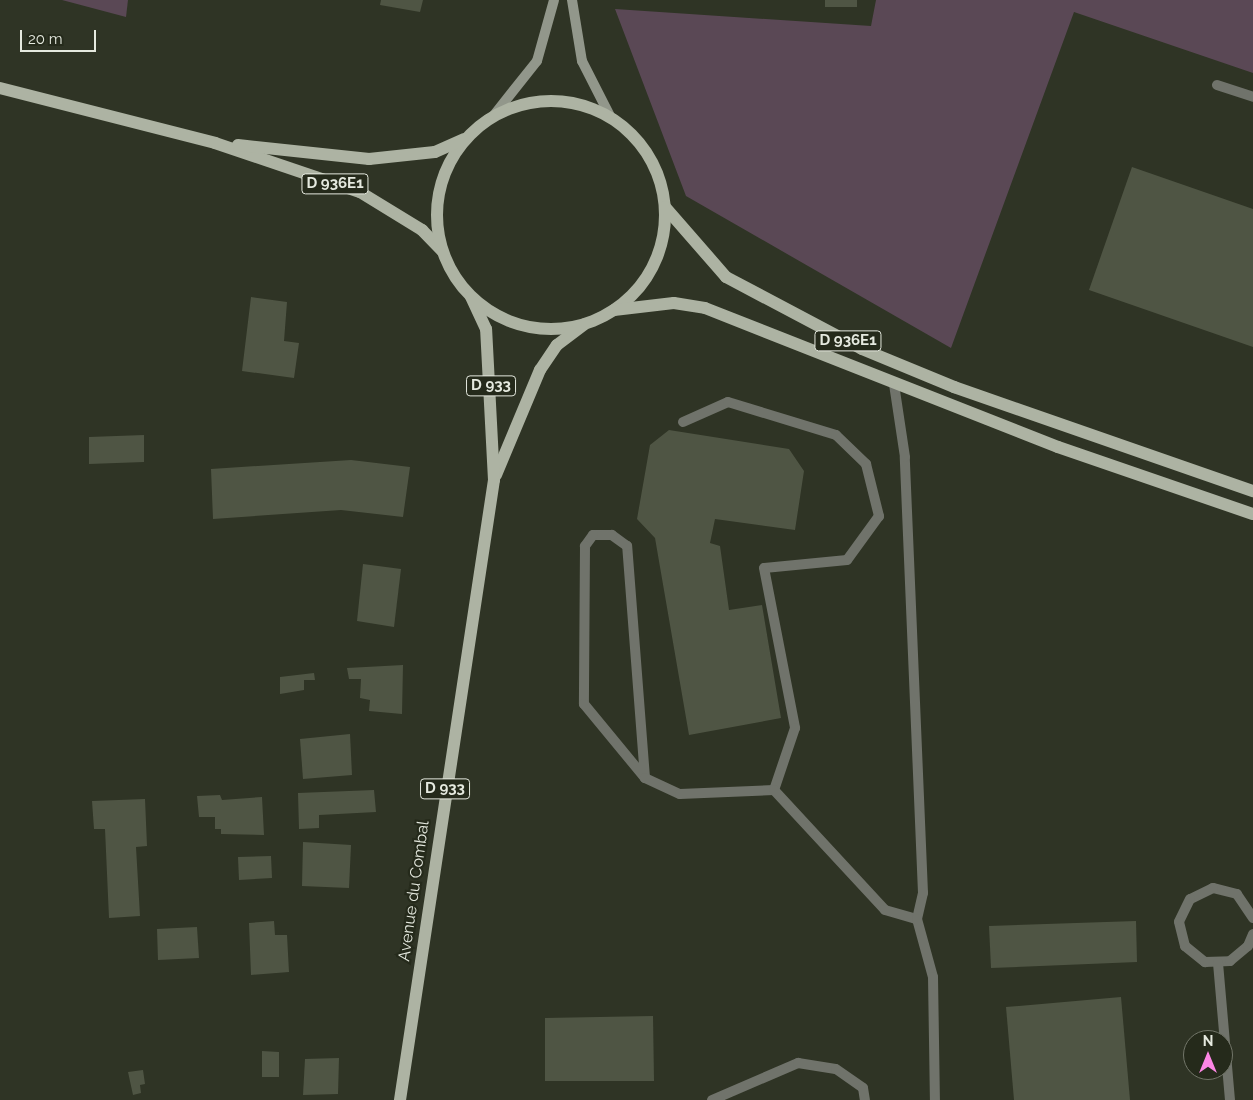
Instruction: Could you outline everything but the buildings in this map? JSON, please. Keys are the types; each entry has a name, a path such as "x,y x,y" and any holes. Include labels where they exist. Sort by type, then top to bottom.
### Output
{"main road":[{"path":"494,115 522,104 552,100 582,105 610,116 638,140 648,156 657,172 665,207 663,238 653,266 636,291 613,310 587,323 556,329 525,326 496,315 471,296 442,251 436,212 444,173 464,139 494,115 537,61 554,0"},
{"path":"572,0 582,61 610,116"},
{"name":"D 936E1","path":"0,88 215,143 360,192 422,230 442,251"},
{"name":"D 936E1","path":"215,143 369,159 436,152 464,139"},
{"name":"D 936E1","path":"665,207 726,277 862,349 954,387 1253,491"},
{"name":"D 933","path":"471,296 486,329 494,480"},
{"name":"D 936E1","path":"613,310 674,303 705,308 894,384 1253,514"},
{"name":"D 933","path":"494,480 540,370 557,345 587,323"},
{"name":"Avenue du Combal","path":"400,1100 494,480"}],"street":[{"path":"1217,85 1253,97"},
{"path":"894,384 905,457 923,893 917,920 933,977 935,1100"},
{"path":"683,422 728,402 836,434 866,464 879,516 847,560 764,568 795,728 774,790"},
{"path":"645,778 627,546 612,535 594,535 585,546 584,704 645,778 680,794 774,790 884,910 917,920"},
{"path":"1253,918 1246,902 1226,889 1207,890 1190,899 1179,922 1185,946 1199,959 1218,963 1240,955 1253,934"},
{"path":"1218,963 1230,1100"},
{"path":"712,1100 798,1063 836,1068 863,1088 865,1100"}],"shaded area":[{"path":"62,0 128,0 126,17"},
{"path":"876,0 1253,0 1253,73 1074,12 951,348 686,196 615,9 871,26"}]}
